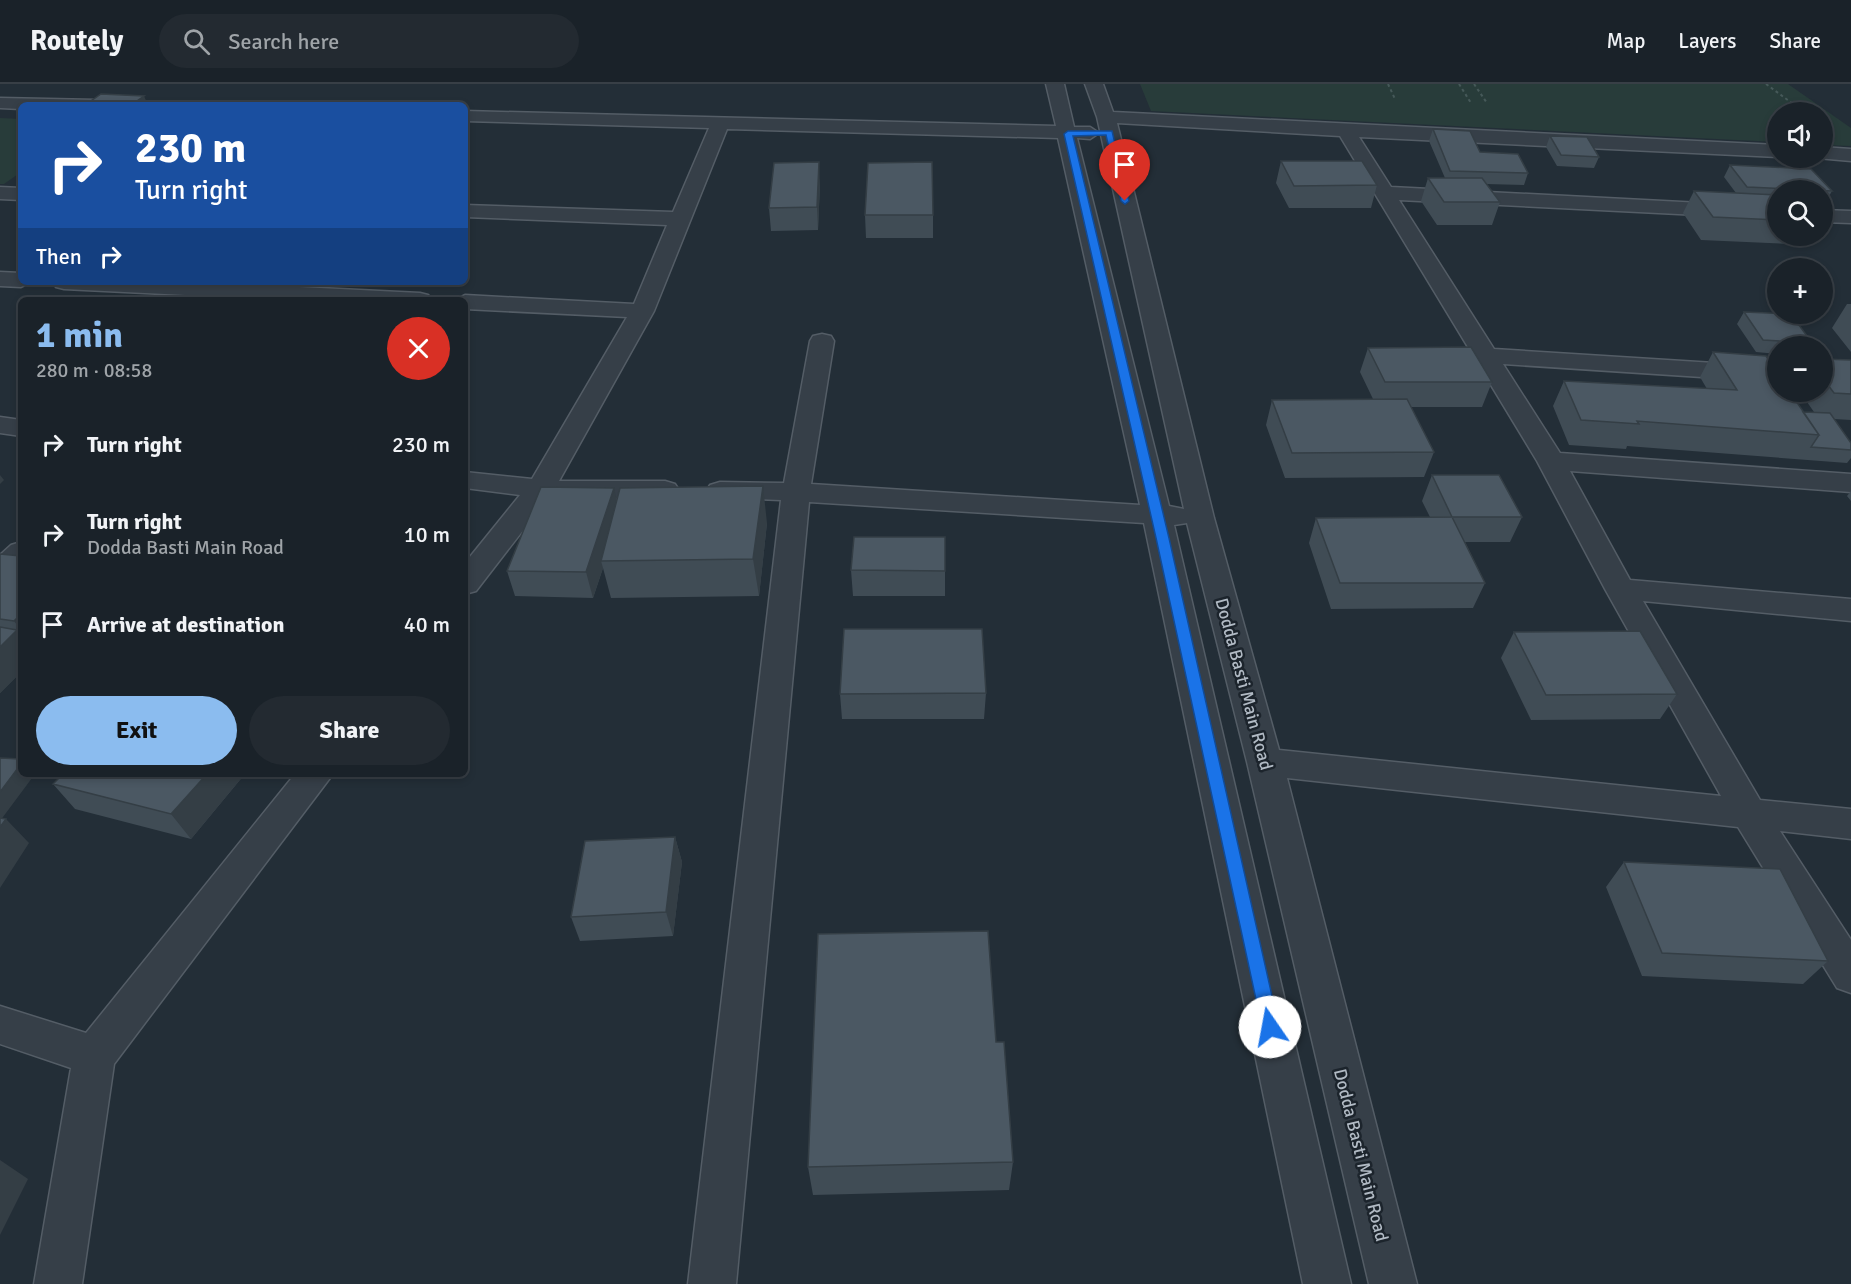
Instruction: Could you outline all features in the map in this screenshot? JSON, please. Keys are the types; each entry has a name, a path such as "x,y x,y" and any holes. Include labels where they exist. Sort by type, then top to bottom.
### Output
{"street":[{"path":"1055,84 1157,515 1327,1284"},
{"name":"Dodda Basti Main Road","path":"1094,84 1108,125 1200,518 1265,762 1393,1284"},
{"path":"0,102 18,103"},
{"path":"468,116 1068,134 1108,125 1346,130 1767,150"},
{"path":"468,580 540,489 642,311 720,124"},
{"path":"1346,130 1551,461 1620,589 1749,813 1851,975"},
{"path":"1833,153 1851,154"},
{"path":"1385,193 1767,212"},
{"path":"0,194 18,194"},
{"path":"468,211 681,219"},
{"path":"1833,216 1851,217"},
{"path":"0,279 18,280"},
{"path":"123,285 361,297"},
{"path":"468,302 642,311"},
{"path":"712,1284 796,492 822,341"},
{"path":"1488,356 1767,374"},
{"path":"0,425 18,428"},
{"path":"1551,461 1851,483"},
{"path":"468,480 540,489 796,492 1200,518"},
{"path":"0,572 18,555"},
{"path":"1620,589 1851,610"},
{"path":"1265,762 1851,824"},
{"path":"58,1284 94,1056 313,777"},
{"path":"0,1025 94,1056"}],"path":[{"path":"1766,84 1790,102"}],"green space":[{"path":"1140,84 1788,84 1814,102 1767,102 1767,142 1151,111"},
{"path":"1833,115 1851,128 1851,146 1833,145"},
{"path":"0,118 18,119 18,174 4,184 0,184"}],"building":[{"path":"101,94 144,96 135,102 89,102"},
{"path":"1433,129 1470,131 1480,152 1518,154 1528,173 1450,171"},
{"path":"1550,136 1587,137 1599,157 1561,155"},
{"path":"1281,161 1362,161 1377,185 1294,186"},
{"path":"819,162 817,207 769,208 774,163"},
{"path":"932,162 933,215 865,215 868,163"},
{"path":"1730,165 1811,169 1822,180 1767,180 1767,188 1747,187"},
{"path":"1428,178 1482,178 1500,202 1444,202"},
{"path":"1694,191 1767,194 1767,219 1713,217"},
{"path":"1744,312 1767,313 1767,324 1798,324 1807,336 1767,336 1767,340 1763,340"},
{"path":"1471,347 1492,382 1385,382 1368,348"},
{"path":"1713,352 1766,356 1767,402 1797,402 1819,435 1637,421 1639,424 1581,420 1564,381 1737,390"},
{"path":"1833,359 1851,360 1851,394 1834,393"},
{"path":"1407,399 1434,452 1292,453 1272,400"},
{"path":"1803,412 1830,413 1851,443 1851,450 1811,447 1819,435"},
{"path":"1432,475 1499,475 1522,517 1452,517"},
{"path":"763,486 753,559 601,561 620,488"},
{"path":"541,487 614,488 586,572 507,571"},
{"path":"1452,517 1485,583 1340,583 1316,518"},
{"path":"854,537 945,537 945,571 851,570"},
{"path":"0,554 18,556 18,617 14,621 0,619"},
{"path":"0,627 17,630 0,647"},
{"path":"844,629 982,629 986,693 840,694"},
{"path":"1640,631 1677,694 1546,695 1514,632"},
{"path":"0,758 18,759 18,768 0,792"},
{"path":"60,777 204,777 171,814 53,784"},
{"path":"0,818 6,819 0,827"},
{"path":"675,837 666,912 571,917 585,841"},
{"path":"1624,862 1780,869 1828,961 1662,953"},
{"path":"988,931 996,1042 1004,1042 1013,1162 808,1167 818,934"}],"route":[{"path":"1125,201 1109,133 1068,134 1162,538 1270,1027"}]}
